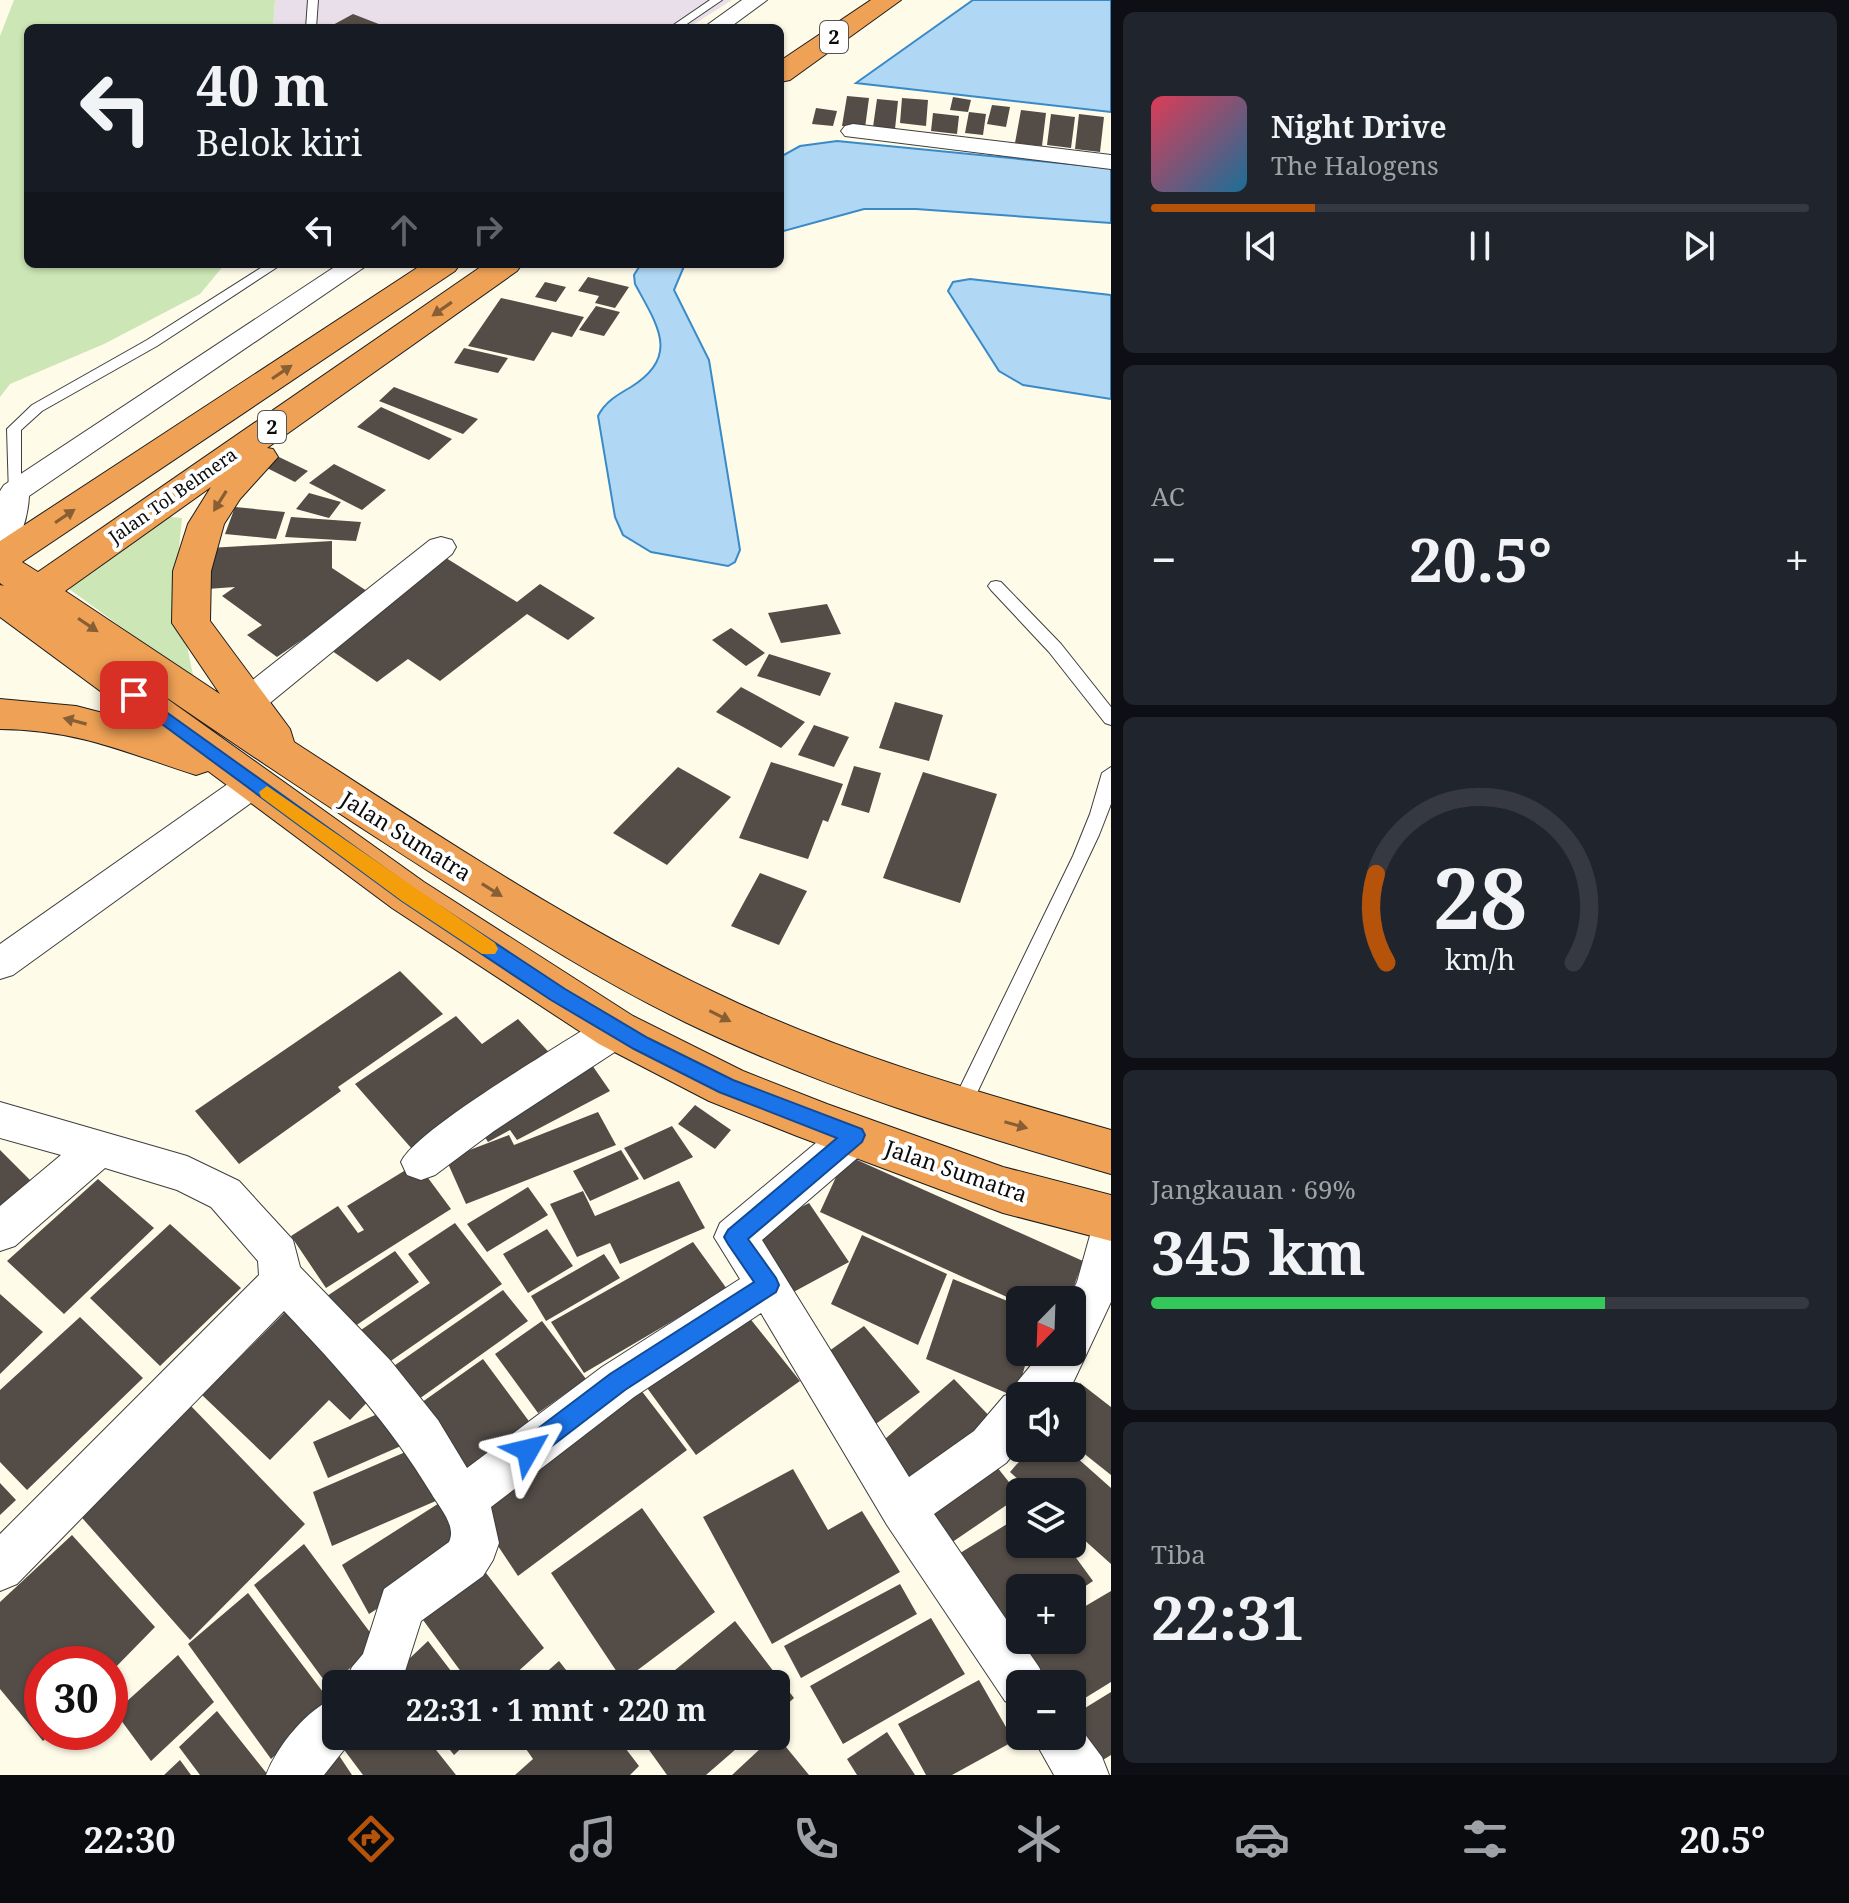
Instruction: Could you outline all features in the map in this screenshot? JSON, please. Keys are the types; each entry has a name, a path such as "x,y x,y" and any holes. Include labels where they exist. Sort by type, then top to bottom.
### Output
{"highway":[{"name":"2","path":"784,71 888,0"},
{"name":"Jalan Tol Belmera","path":"0,559 438,268"},
{"name":"Jalan Tol Belmera","path":"19,594 500,268"},
{"path":"274,774 248,702 191,623 192,571 206,524 227,491 256,461 402,337"},
{"name":"Jalan Sumatra","path":"0,565 19,594 274,774 408,895 616,1030 726,1086 855,1135 1003,1190 1111,1218"},
{"path":"0,714 58,716 274,774"},
{"name":"Jalan Sumatra","path":"274,774 724,1018 829,1061 960,1108 1111,1152"}],"street":[{"path":"720,24 756,0"},
{"path":"853,131 1111,162"},
{"path":"0,548 13,512 14,492 350,268"},
{"path":"248,702 441,547"},
{"path":"0,964 274,774"},
{"path":"421,1162 480,1119 616,1030"},
{"path":"0,1120 187,1174 225,1194 278,1254 280,1276 271,1295 0,1567"},
{"path":"855,1135 735,1237 768,1285 903,1509 1012,1670"},
{"path":"0,1232 98,1149"},
{"path":"1086,1308 1097,1286 1111,1228"},
{"path":"280,1276 374,1375 422,1436 473,1520 476,1543 466,1559 401,1606 381,1670"},
{"path":"461,1501 618,1382 768,1285"},
{"path":"903,1509 990,1447 1006,1428"},
{"path":"291,1775 322,1738"},
{"path":"1067,1750 1084,1775"}],"lane":[{"path":"311,24 313,0"},
{"path":"680,24 717,0"},
{"path":"14,492 14,429 37,408 189,320 270,268"},
{"path":"996,586 1055,648 1111,719"},
{"path":"960,1108 1001,1016 1062,895 1107,794 1111,773"}],"shaded area":[{"path":"275,0 732,0 694,24 273,24"}],"green space":[{"path":"14,0 275,0 273,24 24,24 24,268 222,268 200,294 104,344 10,384 0,397 0,36"},
{"path":"161,516 182,518 175,588 194,680 61,583"}],"water":[{"path":"973,0 1111,0 1111,112 856,83"},
{"path":"837,141 1111,168 1111,223 916,209 864,209 784,231 784,155 800,146"},
{"path":"638,268 683,268 674,290 709,360 740,550 735,562 728,566 651,552 623,535 615,517 598,416 612,399 646,375 656,364 660,352 657,326 635,284 634,275"},
{"path":"970,279 1111,295 1111,399 1023,385 999,371 948,291 953,282"}],"building":[{"path":"353,14 379,24 335,24"},
{"path":"847,96 869,98 865,128 842,126"},
{"path":"953,97 971,100 968,112 950,110"},
{"path":"902,98 928,100 926,126 900,123"},
{"path":"877,99 898,101 895,129 873,127"},
{"path":"992,105 1010,107 1006,127 987,124"},
{"path":"816,108 837,111 833,126 812,124"},
{"path":"1021,110 1046,113 1042,146 1015,143"},
{"path":"969,112 986,114 983,135 965,133"},
{"path":"933,113 959,116 957,134 931,131"},
{"path":"1051,114 1075,117 1071,148 1047,145"},
{"path":"1079,114 1104,117 1100,152 1075,149"},
{"path":"588,277 629,287 615,308 595,303 599,296 578,291"},
{"path":"545,282 566,287 556,302 535,297"},
{"path":"501,298 584,317 572,337 552,332 534,361 468,346"},
{"path":"596,306 620,312 604,336 579,330"},
{"path":"464,348 508,358 498,373 454,363"},
{"path":"394,387 478,419 463,434 379,401"},
{"path":"381,407 452,439 429,460 357,427"},
{"path":"279,457 308,471 295,482 265,467"},
{"path":"334,464 386,490 362,510 309,483"},
{"path":"309,493 341,502 329,518 296,509"},
{"path":"235,507 285,512 276,539 225,534"},
{"path":"291,517 361,522 356,541 285,537"},
{"path":"332,541 332,568 370,593 277,657 247,635 262,625 222,596 235,587 207,589 209,548"},
{"path":"446,558 517,602 540,584 595,618 568,640 527,614 440,681 408,659 377,682 325,646"},
{"path":"827,604 841,634 781,643 768,613"},
{"path":"731,628 765,653 746,666 712,640"},
{"path":"769,654 831,673 820,696 757,676"},
{"path":"741,687 805,722 781,748 716,712"},
{"path":"895,702 943,715 929,761 879,748"},
{"path":"814,725 849,737 834,767 798,755"},
{"path":"771,762 843,784 828,822 823,820 808,859 739,838"},
{"path":"854,766 881,773 869,813 841,805"},
{"path":"678,767 731,797 667,865 613,833"},
{"path":"923,772 997,794 960,903 883,878"},
{"path":"760,873 807,891 779,945 731,926"},
{"path":"400,971 443,1014 338,1087 341,1091 239,1164 195,1111"},
{"path":"456,1016 482,1044 518,1019 557,1061 419,1157 355,1084"},
{"path":"592,1065 610,1091 517,1140 510,1130 488,1142 477,1125"},
{"path":"695,1105 731,1130 715,1149 678,1124"},
{"path":"598,1112 616,1145 466,1204 446,1159 509,1135 514,1145"},
{"path":"672,1126 693,1157 644,1180 624,1148"},
{"path":"0,1150 37,1187 0,1218"},
{"path":"621,1150 639,1179 590,1201 573,1171"},
{"path":"846,1155 1083,1261 1074,1286 1006,1286 1006,1297 820,1212"},
{"path":"417,1163 451,1209 326,1288 291,1236 338,1206 358,1233 364,1230 347,1206"},
{"path":"98,1179 154,1228 64,1314 7,1261"},
{"path":"679,1181 705,1228 620,1264 610,1243 577,1257 550,1204 583,1191 595,1216"},
{"path":"528,1187 548,1215 487,1252 467,1224"},
{"path":"809,1203 849,1262 788,1295 747,1235"},
{"path":"455,1223 502,1284 382,1367 358,1332 430,1283 408,1254"},
{"path":"170,1224 241,1288 160,1366 90,1298"},
{"path":"547,1229 573,1266 528,1293 503,1254"},
{"path":"862,1235 947,1274 918,1345 831,1304"},
{"path":"693,1242 727,1289 584,1373 551,1322"},
{"path":"395,1251 419,1282 348,1331 324,1298"},
{"path":"604,1254 620,1278 546,1321 531,1296"},
{"path":"953,1279 1006,1300 1006,1366 1025,1366 1020,1382 1006,1382 1006,1393 926,1359"},
{"path":"503,1290 528,1321 412,1404 388,1370"},
{"path":"0,1294 43,1332 0,1374"},
{"path":"291,1306 381,1388 350,1420 329,1400 270,1460 202,1395"},
{"path":"744,1311 800,1381 696,1455 642,1381"},
{"path":"80,1317 143,1378 27,1490 0,1462 0,1390"},
{"path":"542,1321 586,1379 538,1413 495,1354"},
{"path":"864,1326 920,1392 873,1426 818,1359"},
{"path":"483,1359 531,1424 466,1472 418,1405"},
{"path":"954,1379 996,1423 919,1492 877,1446"},
{"path":"634,1381 687,1450 518,1576 468,1501"},
{"path":"1086,1388 1111,1407 1111,1475 1086,1455"},
{"path":"190,1405 305,1524 190,1640 76,1511"},
{"path":"396,1406 410,1442 328,1478 313,1442"},
{"path":"417,1447 438,1500 332,1546 313,1492"},
{"path":"993,1462 1006,1478 1006,1506 945,1547 919,1512"},
{"path":"1019,1462 1082,1462 1111,1488 1111,1564 1086,1542 1086,1478 1017,1478 1010,1472"},
{"path":"793,1469 828,1530 862,1511 900,1572 772,1644 703,1517"},
{"path":"0,1483 16,1500 0,1515"},
{"path":"444,1500 472,1548 369,1614 342,1565"},
{"path":"642,1508 715,1612 638,1670 616,1670 551,1573"},
{"path":"1006,1525 1006,1558 1076,1558 1093,1581 1086,1586 1086,1574 1006,1574 1006,1627 957,1555"},
{"path":"72,1535 155,1627 128,1655 128,1646 24,1646 24,1718 0,1689 0,1602"},
{"path":"304,1544 378,1643 348,1670 322,1670 322,1677 254,1585"},
{"path":"476,1560 544,1648 520,1670 460,1670 415,1609"},
{"path":"900,1584 917,1614 801,1678 784,1646"},
{"path":"1111,1591 1111,1682 1086,1697 1086,1670 1035,1670 1025,1654 1086,1654 1086,1606"},
{"path":"248,1593 322,1691 322,1713 271,1759 188,1644"},
{"path":"931,1618 965,1674 843,1744 810,1686"},
{"path":"735,1621 773,1670 675,1670"},
{"path":"428,1641 450,1670 397,1670"},
{"path":"178,1655 214,1702 151,1761 128,1730 128,1700"},
{"path":"559,1661 566,1670 549,1670"},
{"path":"979,1680 1006,1727 1006,1745 952,1775 926,1775 898,1724"},
{"path":"1111,1692 1111,1755 1093,1766 1083,1750 1086,1750 1086,1707"},
{"path":"217,1711 268,1775 200,1775 179,1747"},
{"path":"887,1732 915,1775 857,1775 847,1759"},
{"path":"326,1750 335,1750 352,1775 298,1775"},
{"path":"344,1750 436,1750 456,1775 363,1775"},
{"path":"527,1750 627,1750 639,1766 630,1775 515,1775 533,1759"},
{"path":"649,1750 735,1750 706,1775 667,1775"},
{"path":"759,1750 788,1750 809,1775 732,1775"},
{"path":"180,1760 191,1775 164,1775"}],"slow traffic":[{"path":"267,792 408,895 489,949"}],"route":[{"path":"134,695 408,895 558,995 641,1044 726,1086 855,1135 735,1237 768,1285 618,1382 528,1450"}]}
